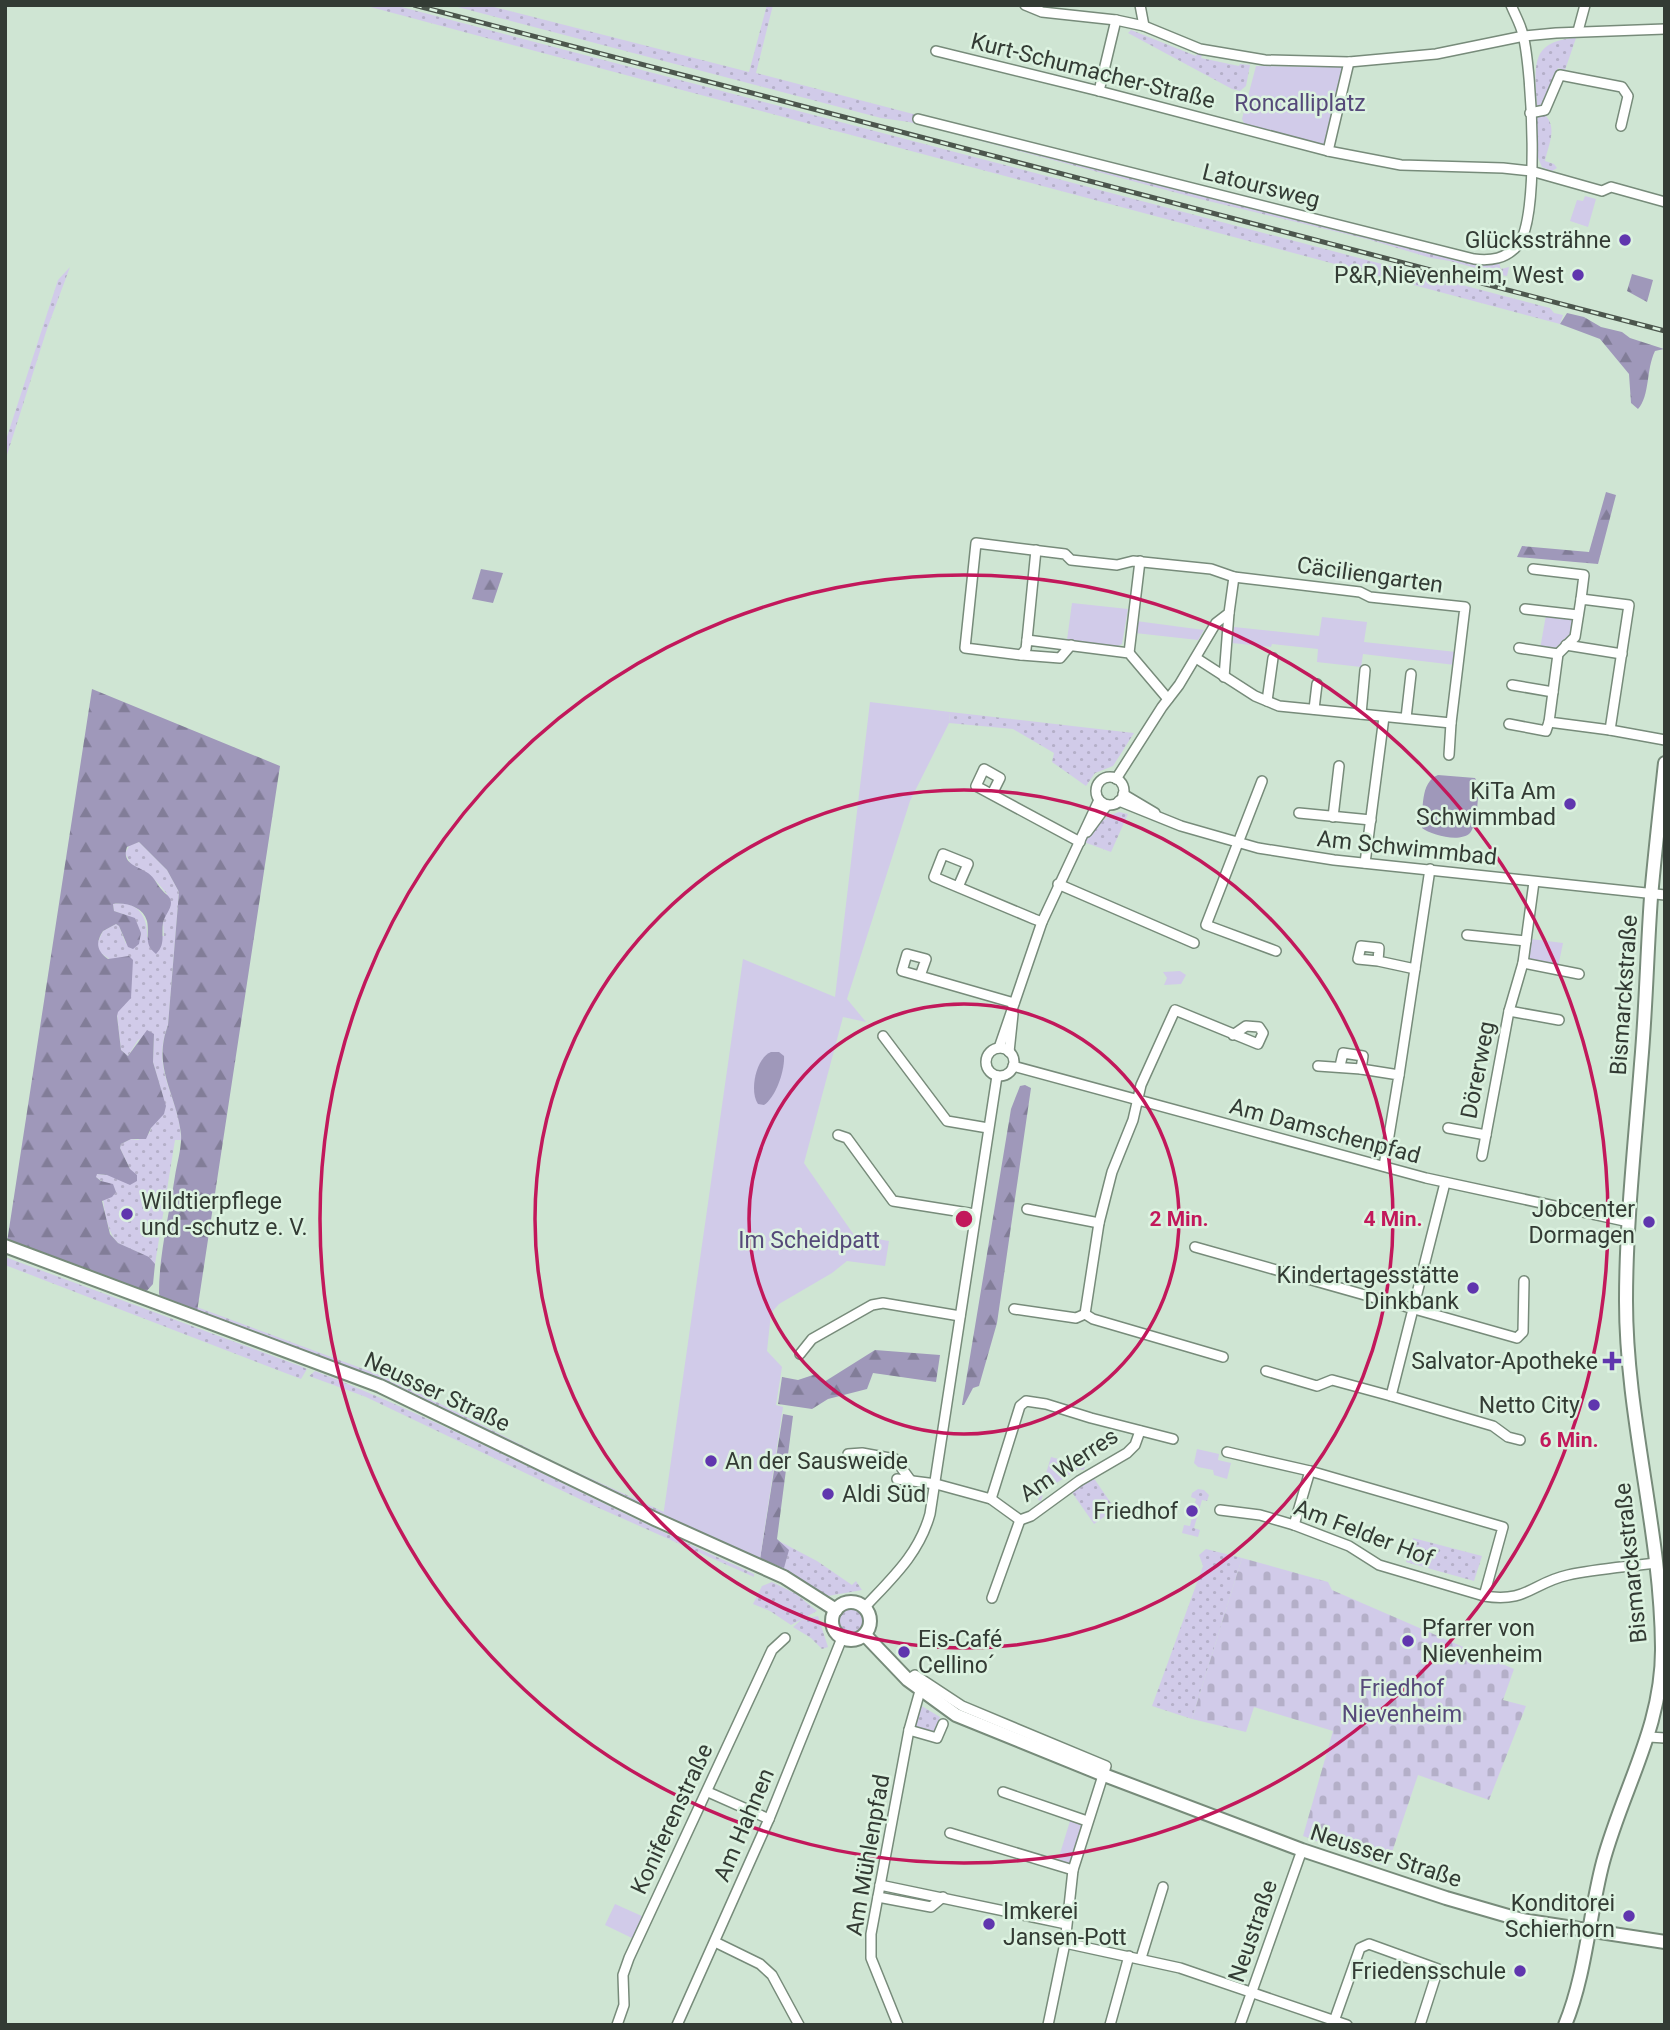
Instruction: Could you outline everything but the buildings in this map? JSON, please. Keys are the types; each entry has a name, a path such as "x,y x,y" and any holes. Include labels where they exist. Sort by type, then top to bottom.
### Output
{"main road":[{"name":"Bismarckstraße","path":"1565,2025 1589,1931 1602,1865 1614,1826 1649,1737 1658,1700 1662,1649 1655,1563 1628,1352 1626,1293 1629,1222 1658,895 1665,763"},
{"name":"Neusser Straße","path":"5,1247 380,1386 657,1520 784,1577 836,1610"},
{"path":"850,1602 865,1607 871,1621 865,1635 852,1640 842,1638 832,1623 836,1610 850,1602"},
{"name":"Neusser Straße","path":"865,1635 920,1691 968,1721 1104,1775 1378,1877 1522,1920 1665,1942"}],"street":[{"path":"1025,5 1042,12 1116,20 1144,26 1200,49 1253,60 1349,62 1436,54 1524,36 1578,31 1665,29"},
{"path":"1140,5 1144,26"},
{"name":"Latoursweg","path":"918,119 1218,196 1489,261 1507,255 1522,239 1530,206 1530,113 1524,36 1511,5"},
{"path":"1578,31 1585,5"},
{"path":"1099,91 1116,20"},
{"name":"Kurt-Schumacher-Straße","path":"936,51 1328,151 1401,165 1503,168 1531,172 1602,191 1611,187 1665,202"},
{"path":"1328,151 1349,62"},
{"path":"1530,113 1545,110 1560,75 1622,87 1628,96 1621,127"},
{"path":"1071,645 1060,659 965,648 976,543 1065,554 1071,560 1116,565 1140,561 1211,569 1234,577 1224,677"},
{"path":"1021,655 1026,649 1036,550"},
{"path":"1129,653 1140,561"},
{"path":"1509,724 1546,731 1558,654 1575,637 1581,599 1584,575 1533,569"},
{"name":"Cäciliengarten","path":"1234,577 1360,592 1370,597 1465,607 1451,723"},
{"path":"1581,599 1629,605 1610,730"},
{"path":"1525,609 1578,615"},
{"path":"1116,779 1216,623 1229,613"},
{"path":"1027,640 1129,653 1168,699"},
{"path":"1566,645 1622,654"},
{"path":"1519,648 1558,654"},
{"path":"1196,658 1224,677 1279,706 1451,723 1449,755"},
{"path":"1267,701 1273,658"},
{"path":"1361,715 1365,670"},
{"path":"1406,718 1411,674"},
{"path":"1314,709 1317,684"},
{"path":"1512,685 1553,692"},
{"path":"1366,863 1384,717"},
{"path":"1549,722 1665,740"},
{"path":"1333,817 1339,766"},
{"path":"1004,1050 1014,1015 1013,1006 1042,922 1058,884 1103,802 1121,798 1122,785 1116,779 1107,778 1099,782 1096,791 1103,802"},
{"path":"1262,781 1206,925 1276,951"},
{"path":"992,794 1080,842"},
{"name":"Am Schwimmbad","path":"1121,798 1162,818 1238,844 1334,860 1658,895"},
{"path":"1299,813 1371,820"},
{"path":"1384,1166 1430,869"},
{"name":"Dörerweg","path":"1482,1156 1509,1011 1522,963 1534,882"},
{"path":"1058,884 1194,943"},
{"path":"958,887 1042,922"},
{"path":"1467,935 1526,941"},
{"path":"1378,961 1415,969"},
{"path":"1522,963 1580,974"},
{"path":"920,976 1013,1006"},
{"path":"1085,1314 1099,1223 1112,1172 1133,1120 1141,1085 1175,1010 1233,1035"},
{"name":"Dörerweg","path":"1509,1011 1559,1020"},
{"path":"883,1035 947,1121 988,1128"},
{"path":"1004,1050 1013,1058 1013,1066 1009,1073 996,1076 989,1071 986,1063 988,1054 1004,1050"},
{"name":"Am Damschenpfad","path":"1013,1066 1445,1183 1629,1222"},
{"path":"1318,1066 1340,1066 1399,1074"},
{"path":"865,1607 897,1574 917,1548 928,1520 936,1484 996,1076"},
{"name":"Dörerweg","path":"1448,1128 1486,1135"},
{"path":"838,1135 848,1138 893,1201 975,1214"},
{"path":"1391,1396 1445,1183"},
{"path":"1027,1209 1099,1223"},
{"path":"1195,1247 1517,1338 1523,1332 1524,1280"},
{"path":"800,1354 812,1339 872,1305 883,1303 960,1316"},
{"path":"1014,1309 1076,1318 1085,1314"},
{"path":"1085,1314 1093,1319 1223,1357"},
{"path":"1266,1371 1317,1387 1332,1380 1391,1396 1493,1426 1508,1437 1520,1440"},
{"path":"991,1499 1020,1406 1026,1401 1173,1439"},
{"name":"Am Werres","path":"936,1484 991,1499 1020,1520 1031,1516 1079,1481 1127,1453 1135,1445 1140,1432"},
{"path":"1227,1452 1310,1471 1503,1527 1484,1596"},
{"path":"848,1454 862,1453 895,1459 911,1480"},
{"path":"1294,1525 1310,1471"},
{"path":"897,1479 936,1484"},
{"name":"Am Felder Hof","path":"1220,1510 1260,1515 1294,1525 1349,1546 1379,1565 1484,1596 1515,1597 1566,1576 1655,1563"},
{"path":"992,1598 1020,1520"},
{"name":"Koniferenstraße","path":"617,2025 624,2005 623,1975 629,1958 772,1650 785,1638"},
{"name":"Am Hahnen","path":"677,2025 769,1819 842,1638"},
{"name":"Neusser Straße","path":"908,1680 915,1675 962,1706 1004,1726 1105,1764 1107,1769 1104,1775"},
{"name":"Am Mühlenpfad","path":"898,2025 871,1958 872,1934 909,1730 920,1691"},
{"path":"909,1730 937,1738 943,1724"},
{"path":"1649,1737 1665,1738"},
{"path":"1048,2025 1065,1943 1073,1870 1104,1775"},
{"path":"708,1791 769,1819"},
{"path":"1003,1792 1087,1822"},
{"path":"950,1833 1073,1870"},
{"name":"Neustraße","path":"1240,2025 1302,1850"},
{"path":"880,1885 1066,1924"},
{"path":"1141,1958 1163,1886"},
{"path":"919,1905 922,1894"},
{"path":"878,1897 931,1907 943,1897"},
{"path":"715,1942 760,1964 772,1975 799,2025"},
{"path":"1065,1943 1180,1968 1347,2025"},
{"path":"1333,2022 1360,1948 1369,1944 1438,1969 1420,2025"},
{"path":"1110,2025 1129,1956"},
{"path":"788,2025 793,2013"}],"green space":[{"path":"363,5 394,5 1550,308 1554,313 1563,315 1560,324"},
{"path":"450,5 486,5 749,72 767,5 773,5 756,73 917,115 916,121 1216,199 1472,261 1499,263 1501,269 1509,267 1507,276 909,122 881,118"},
{"path":"1131,30 1196,56 1197,53 1202,55 1201,58 1239,66 1250,65 1246,86 1240,91 1232,89 1128,33"},
{"path":"1576,38 1565,70 1558,68 1544,103 1537,108 1536,70 1542,51 1560,40"},
{"name":"Roncalliplatz","path":"1256,66 1346,67 1326,143 1323,145 1245,125 1242,119"},
{"path":"1545,115 1552,131 1545,161 1557,168 1552,171 1542,167 1536,153 1537,117"},
{"path":"1585,196 1596,199 1588,227 1570,221 1577,200 1583,201"},
{"path":"70,267 47,329 5,461 5,443 58,280"},
{"path":"1632,274 1653,280 1647,302 1627,291"},
{"path":"1567,313 1584,317 1601,327 1622,332 1630,338 1664,349 1655,351 1642,404 1638,409 1631,403 1629,374 1600,339 1560,324"},
{"path":"1606,492 1616,495 1598,564 1517,557 1522,546 1589,552"},
{"path":"481,569 503,573 493,603 472,599"},
{"path":"1072,603 1128,609 1122,644 1118,646 1067,640"},
{"path":"1546,615 1576,617 1574,629 1556,651 1540,649"},
{"path":"1322,617 1367,622 1364,642 1456,652 1455,665 1363,654 1361,667 1317,662 1318,649 1232,643 1234,627 1319,636"},
{"path":"1136,621 1204,630 1198,640 1135,633"},
{"path":"92,689 280,766 197,1312 160,1298 159,1293 162,1250 181,1139 163,1054 168,1025 179,892 167,870 139,842 127,847 128,861 150,875 171,901 163,923 161,947 156,954 150,947 147,921 142,912 133,906 118,904 113,904 114,911 135,918 141,933 139,944 133,949 128,947 116,924 103,931 98,946 108,959 129,956 133,960 131,998 117,1016 121,1050 128,1056 147,1030 154,1034 153,1062 166,1106 164,1114 151,1128 146,1139 131,1139 121,1144 120,1148 130,1169 137,1175 137,1181 130,1185 107,1175 97,1174 96,1177 113,1184 116,1192 102,1201 110,1234 118,1243 149,1257 155,1264 153,1284 145,1293 7,1242"},
{"name":"Im Scheidpatt","path":"870,702 950,712 949,723 910,801 847,999 866,1022 843,1017 804,1163 854,1235 889,1241 885,1266 847,1261 832,1273 779,1304 771,1313 767,1351 782,1367 776,1405 783,1407 760,1559 663,1517 743,959 835,997"},
{"path":"950,712 1134,733 1113,766 1095,773 1086,786 1052,762 1054,753 1013,729 949,723"},
{"path":"1119,812 1128,814 1111,852 1084,842 1100,819 1104,820"},
{"path":"139,842 167,870 179,892 168,1025 162,1056 181,1140 175,1140 155,1264 115,1240 106,1216 102,1181 96,1177 96,1174 107,1175 130,1169 120,1148 121,1144 149,1134 163,1097 153,1062 154,1034 138,1040 128,1056 121,1050 111,960 99,952 97,944 103,931 116,924 126,944 128,916 114,911 113,904 121,903 134,907 143,916 147,937 164,936 167,894 156,881 132,866 125,853 130,845"},
{"path":"1531,939 1563,943 1558,967 1532,962 1529,957"},
{"path":"1180,971 1186,975 1181,984 1164,985 1167,978 1163,972"},
{"path":"1020,1086 1031,1088 997,1323 979,1386 973,1388 962,1405 1011,1109"},
{"path":"5,1257 307,1369 301,1379 5,1265"},
{"path":"197,1307 393,1380 561,1465 664,1512 663,1517 365,1374 197,1312"},
{"path":"875,1350 940,1355 936,1382 873,1373 867,1389 828,1399 812,1409 778,1404 782,1377 798,1380 816,1374 824,1382"},
{"path":"315,1371 422,1416 754,1574 754,1577 590,1504 366,1397 309,1376"},
{"path":"783,1414 793,1416 777,1539 789,1550 784,1568 760,1559"},
{"path":"1197,1449 1219,1454 1218,1460 1231,1463 1227,1479 1194,1463"},
{"path":"1051,1457 1085,1466 1084,1470 1078,1469 1044,1491 1041,1501 1038,1500"},
{"path":"1093,1477 1115,1509 1094,1524 1071,1491"},
{"path":"1198,1489 1209,1495 1207,1501 1202,1500 1194,1528 1200,1530 1198,1537 1182,1533 1184,1525 1190,1526 1196,1499 1191,1497"},
{"path":"1413,1538 1482,1556 1474,1581 1406,1562"},
{"path":"777,1540 817,1561 852,1585 856,1581 862,1590 828,1596 760,1559 784,1567"},
{"path":"1206,1549 1242,1558 1192,1719 1152,1706 1203,1566 1199,1555"},
{"name":"Friedhof Nievenheim","path":"1242,1558 1328,1582 1332,1590 1514,1669 1503,1700 1526,1706 1489,1800 1418,1775 1387,1867 1303,1836 1333,1731 1254,1707 1246,1732 1192,1719"},
{"path":"772,1582 796,1594 817,1611 791,1625 753,1604 762,1586"},
{"path":"852,1608 862,1612 866,1622 862,1632 852,1636 842,1632 838,1622 842,1612"},
{"path":"818,1616 828,1647 822,1649 811,1638 793,1627 801,1620"},
{"path":"920,1705 940,1717 935,1734 914,1729"},
{"path":"1071,1818 1082,1824 1070,1866 1057,1863"},
{"path":"615,1904 644,1917 634,1939 605,1925"}],"water":[{"path":"1438,775 1475,778 1478,789 1476,815 1470,833 1465,836 1446,837 1422,828 1425,790"},
{"path":"771,1052 779,1052 784,1056 781,1076 768,1101 764,1105 758,1104 754,1091 755,1075 761,1061"}],"railway":[{"path":"414,5 1665,331"}],"place":[{"name":"Glückssträhne","path":"1625,240"},
{"name":"P&R,Nievenheim, West","path":"1578,275"},
{"name":"KiTa Am Schwimmbad","path":"1570,804"},
{"name":"Wildtierpflege und -schutz e. V.","path":"127,1214"},
{"name":"Jobcenter Dormagen","path":"1649,1222"},
{"name":"Kindertagesstätte Dinkbank","path":"1473,1288"},
{"name":"Salvator-Apotheke","path":"1612,1361"},
{"name":"Netto City","path":"1594,1405"},
{"name":"An der Sausweide","path":"711,1461"},
{"name":"Aldi Süd","path":"828,1494"},
{"name":"Friedhof","path":"1192,1511"},
{"name":"Pfarrer von Nievenheim","path":"1408,1641"},
{"name":"Eis-Café Cellino´","path":"904,1652"},
{"name":"Konditorei Schierhorn","path":"1629,1916"},
{"name":"Imkerei Jansen-Pott","path":"989,1924"},
{"name":"Friedensschule","path":"1520,1971"}]}
